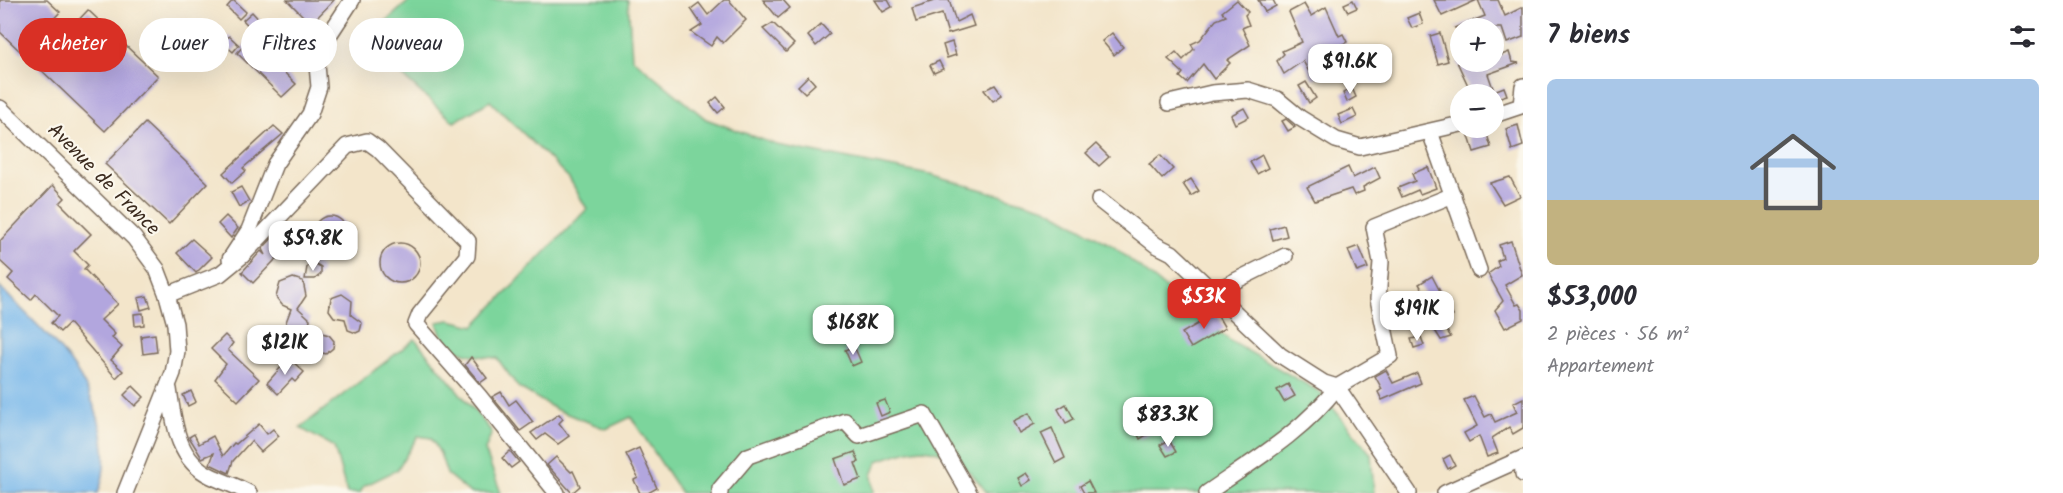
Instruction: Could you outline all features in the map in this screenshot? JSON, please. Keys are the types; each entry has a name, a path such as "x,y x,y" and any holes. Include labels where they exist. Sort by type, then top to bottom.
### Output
{"street":[{"path":"220,274 249,230 275,164 310,114 319,87 317,65 320,49 352,0"},
{"path":"1504,112 1521,106 1523,86"},
{"path":"1169,103 1212,93 1248,90 1277,99 1300,118 1336,140 1360,147 1450,127"},
{"name":"Avenue de France","path":"0,108 134,238 157,268 167,295 175,324 177,351 168,387 153,428 125,493"},
{"path":"1431,132 1479,270"},
{"path":"167,295 220,274 242,256 347,146 367,141 378,149 468,241 467,256 420,314 416,324 479,396 557,493"},
{"path":"1207,493 1318,413 1337,387 1390,356 1378,299 1381,262 1374,227 1453,195"},
{"path":"1099,200 1156,246 1172,253 1215,291 1280,355 1324,383 1337,387 1409,493"},
{"path":"1215,291 1285,256"},
{"path":"168,387 174,423 184,452 195,466 210,476 249,493"},
{"path":"720,493 720,489 748,456 784,446 845,421 859,436 924,414 931,422 969,493"},
{"path":"1445,493 1522,463"}],"green space":[{"path":"410,0 628,0 632,58 706,119 777,145 930,175 1046,208 1113,246 1232,342 1320,392 1371,454 1374,493 987,493 960,464 943,454 919,449 878,461 872,475 874,493 681,493 631,417 606,429 557,410 518,387 497,358 459,351 446,341 441,333 437,322 450,320 474,326 587,209 569,178 490,101 454,122 396,72 464,72 464,18 390,18"},
{"path":"415,339 492,432 485,450 501,493 470,493 447,474 440,453 431,438 418,436 397,470 364,486 360,493 347,493 334,447 300,428"}],"water":[{"path":"0,287 57,345 84,384 99,420 103,439 103,476 98,493 0,493"}],"building":[{"path":"0,0 47,0 60,12 54,18 18,18 18,49 0,32"},
{"path":"233,0 246,12 239,19 227,7"},
{"path":"287,0 334,0 317,18 305,18"},
{"path":"724,0 729,0 746,20 723,43 717,37 711,46 691,32 702,25 691,9 699,3 708,15"},
{"path":"763,0 783,0 790,8 778,18"},
{"path":"875,0 888,0 892,7 883,12"},
{"path":"937,0 949,0 956,22 970,15 974,26 948,34 942,14 916,22 912,8"},
{"path":"1237,0 1248,12 1245,15 1249,25 1242,28 1250,45 1227,60 1230,63 1214,79 1203,64 1187,83 1180,77 1183,73 1168,59 1176,52 1183,60 1194,49 1191,44 1200,40 1216,20 1226,16 1222,12"},
{"path":"1258,0 1273,0 1276,6 1265,12"},
{"path":"1353,0 1357,8 1348,12 1344,4"},
{"path":"1434,0 1477,0 1442,16"},
{"path":"1478,0 1498,0 1505,16 1523,7 1523,37 1507,43 1504,34 1504,18 1480,18 1485,16"},
{"path":"1304,4 1311,16 1326,7 1339,36 1343,34 1347,42 1341,45 1349,64 1330,73 1328,70 1313,79 1303,61 1284,74 1277,61 1284,54 1282,51 1302,42 1289,12"},
{"path":"88,10 96,18 80,18"},
{"path":"252,12 258,18 245,18"},
{"path":"1419,13 1423,24 1412,28 1407,18"},
{"path":"773,23 794,44 786,52 763,29"},
{"path":"821,24 830,34 816,46 808,36"},
{"path":"1112,33 1123,47 1114,55 1102,41"},
{"path":"1440,33 1448,61 1438,64 1430,36"},
{"path":"229,36 239,45 233,52 229,48"},
{"path":"952,42 956,55 947,58 943,45"},
{"path":"127,47 139,58 139,72 154,72 158,76 105,131 43,72 127,72"},
{"path":"1509,52 1512,62 1519,63 1504,68 1504,54"},
{"path":"939,61 943,69 934,73 930,65"},
{"path":"1354,62 1362,79 1351,84 1342,67"},
{"path":"256,72 284,72 296,84 282,97"},
{"path":"1462,72 1494,72 1488,74 1492,84 1467,84"},
{"path":"808,76 815,84 805,93 798,86"},
{"path":"1306,82 1316,98 1309,103 1299,86"},
{"path":"995,85 1002,95 993,101 984,90"},
{"path":"1352,88 1356,97 1347,102 1343,93"},
{"path":"717,97 725,107 718,113 710,103"},
{"path":"1244,108 1249,117 1235,124 1231,115"},
{"path":"1353,109 1357,117 1342,124 1338,115"},
{"path":"1286,119 1295,127 1288,131 1282,121"},
{"path":"145,123 208,183 169,224 105,164"},
{"path":"1518,125 1523,146 1512,150 1506,129"},
{"path":"274,126 283,134 243,168 246,171 232,183 223,173"},
{"path":"1470,138 1488,138 1491,147 1474,152"},
{"path":"1096,144 1109,157 1099,166 1086,153"},
{"path":"1160,155 1173,169 1162,179 1149,164"},
{"path":"1262,155 1268,168 1257,174 1250,162"},
{"path":"1348,167 1353,178 1375,167 1380,178 1363,187 1364,191 1354,195 1351,189 1315,201 1307,187"},
{"path":"1428,167 1436,188 1420,194 1418,190 1402,197 1398,188 1415,181 1412,174"},
{"path":"1510,177 1520,196 1503,204 1490,183"},
{"path":"1191,179 1199,191 1191,196 1183,184"},
{"path":"53,185 65,198 60,203 91,234 74,251 88,265 84,269 118,304 101,320 115,334 112,338 122,347 111,360 123,371 116,378 69,323 60,332 51,323 58,316 36,294 31,300 8,279 13,273 0,261 0,241"},
{"path":"241,187 249,201 239,207 231,192"},
{"path":"226,216 238,228 231,238 218,224"},
{"path":"330,216 342,221 347,233 342,245 330,250 318,245 313,233 318,221"},
{"path":"285,225 297,237 253,283 242,272 261,251 265,255 262,249"},
{"path":"1284,225 1287,236 1273,240 1270,229"},
{"path":"192,239 212,257 196,273 177,253"},
{"path":"1511,241 1522,275 1505,285 1516,305 1519,304 1523,310 1523,319 1505,328 1495,310 1503,301 1488,274 1499,266 1497,261 1503,258 1499,245"},
{"path":"400,243 408,244 414,249 419,255 419,271 414,277 408,282 400,283 392,282 386,277 381,271 380,263 381,255 386,249 392,244"},
{"path":"1359,246 1368,268 1357,272 1348,250"},
{"path":"314,263 321,267 321,274 315,279 305,279 307,267"},
{"path":"1432,276 1453,316 1441,322 1451,337 1441,340 1419,305 1428,299 1419,284"},
{"path":"293,278 303,281 306,296 298,308 310,319 308,331 300,334 289,330 286,322 291,309 282,305 276,297 280,283"},
{"path":"342,294 352,301 351,315 362,323 360,331 356,333 348,330 345,319 334,317 329,310 331,298"},
{"path":"147,296 151,307 141,310 138,298"},
{"path":"143,313 144,325 135,326 134,314"},
{"path":"1216,313 1225,328 1191,348 1182,333"},
{"path":"322,333 329,335 334,341 333,348 326,354 316,351 313,346 312,336"},
{"path":"155,334 157,352 143,354 141,336"},
{"path":"225,335 233,343 228,350 259,379 238,401 215,379 226,364 211,349"},
{"path":"1421,337 1424,345 1414,348 1411,339"},
{"path":"854,346 861,362 852,366 845,350"},
{"path":"471,357 487,378 480,383 465,365"},
{"path":"289,358 304,372 295,382 292,379 278,394 267,383"},
{"path":"1386,370 1393,383 1417,373 1421,383 1382,400 1378,392 1382,389 1375,376"},
{"path":"1288,384 1295,396 1284,402 1277,390"},
{"path":"133,386 144,397 135,406 124,395"},
{"path":"191,391 196,402 188,406 183,395"},
{"path":"501,392 509,405 516,400 533,422 520,431 492,397"},
{"path":"1474,396 1485,417 1491,414 1495,422 1517,412 1513,403 1523,398 1523,428 1513,434 1509,427 1492,438 1498,453 1487,457 1479,436 1469,442 1464,433 1477,426 1464,400"},
{"path":"885,400 890,412 881,416 876,403"},
{"path":"1066,404 1074,419 1066,423 1058,409"},
{"path":"1029,413 1035,424 1019,433 1013,421"},
{"path":"559,414 563,419 559,423 569,436 558,444 545,434 537,440 531,433"},
{"path":"1145,423 1150,433 1140,439 1135,428"},
{"path":"259,424 267,434 273,429 279,436 261,452 251,441 233,461 229,473 210,464 214,453 202,458 189,437 194,434 199,444 213,436 223,456 234,443 236,444"},
{"path":"1052,428 1065,458 1056,463 1041,433"},
{"path":"1169,440 1176,452 1167,456 1160,445"},
{"path":"639,448 657,488 648,493 640,493 634,480 638,478 626,454"},
{"path":"510,451 519,462 511,468 502,458"},
{"path":"855,452 859,462 855,463 861,479 844,485 835,459"},
{"path":"1450,455 1455,465 1448,469 1443,459"},
{"path":"556,457 571,472 573,471 580,486 572,493 547,465"},
{"path":"1026,473 1031,480 1022,486 1018,478"},
{"path":"1088,481 1094,493 1084,493 1080,486"}]}
